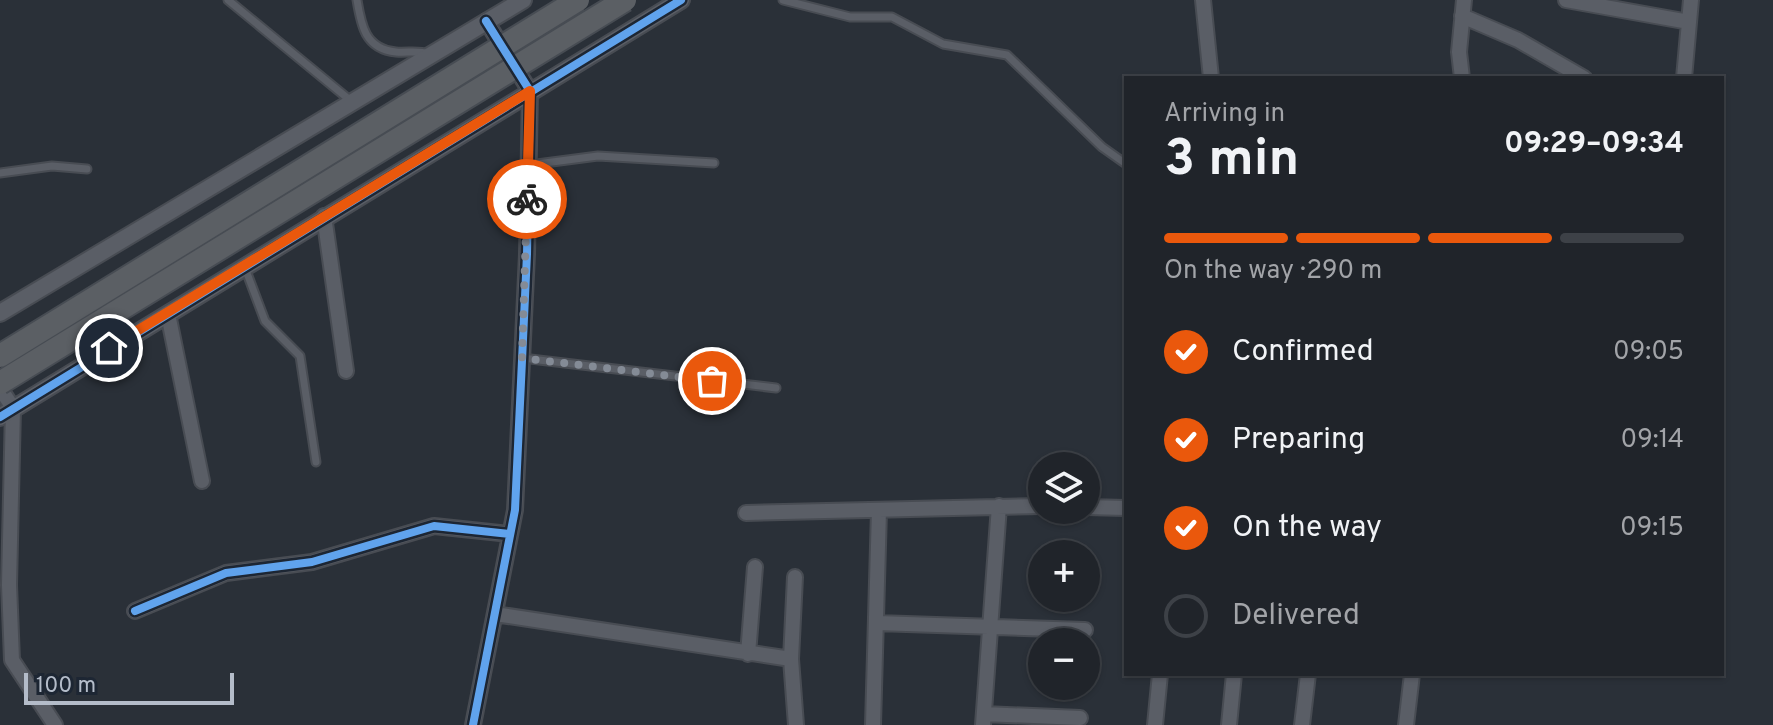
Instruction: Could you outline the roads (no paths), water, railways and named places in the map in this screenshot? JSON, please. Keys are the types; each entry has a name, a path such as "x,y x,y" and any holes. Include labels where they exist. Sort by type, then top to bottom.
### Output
{"highway":[{"path":"0,356 578,0"},
{"path":"0,386 625,0"}],"street":[{"path":"0,308 523,0"},
{"path":"7,412 681,0"},
{"path":"1203,0 1211,76"},
{"path":"1462,76 1464,0"},
{"path":"1566,0 1689,22"},
{"path":"1684,76 1691,0"},
{"path":"1462,16 1518,40 1581,76"},
{"path":"473,725 515,510 530,91 486,21"},
{"path":"324,216 346,371"},
{"path":"168,314 202,481"},
{"path":"0,386 7,412 9,585 6,664 55,725"},
{"path":"999,506 984,719 1080,718"},
{"path":"746,513 1028,506"},
{"path":"1100,507 1124,508"},
{"path":"873,725 879,510"},
{"path":"135,611 226,573 312,562 434,526 510,534"},
{"path":"748,654 755,567"},
{"path":"795,577 791,659 796,725"},
{"path":"495,614 791,659"},
{"path":"877,623 1047,628"},
{"path":"1155,725 1160,676"},
{"path":"1229,725 1234,676"},
{"path":"1302,725 1308,676"},
{"path":"1406,725 1412,676"}],"lane":[{"path":"228,0 351,101"},
{"path":"357,0 366,36 374,45 395,52 430,54"},
{"path":"783,0 850,17 892,17 943,44 1007,55 1102,147 1124,163"},
{"path":"527,165 598,156 714,163"},
{"path":"0,173 52,166 87,169"},
{"path":"244,267 265,321 300,356 316,462"},
{"path":"522,358 776,388"}]}
